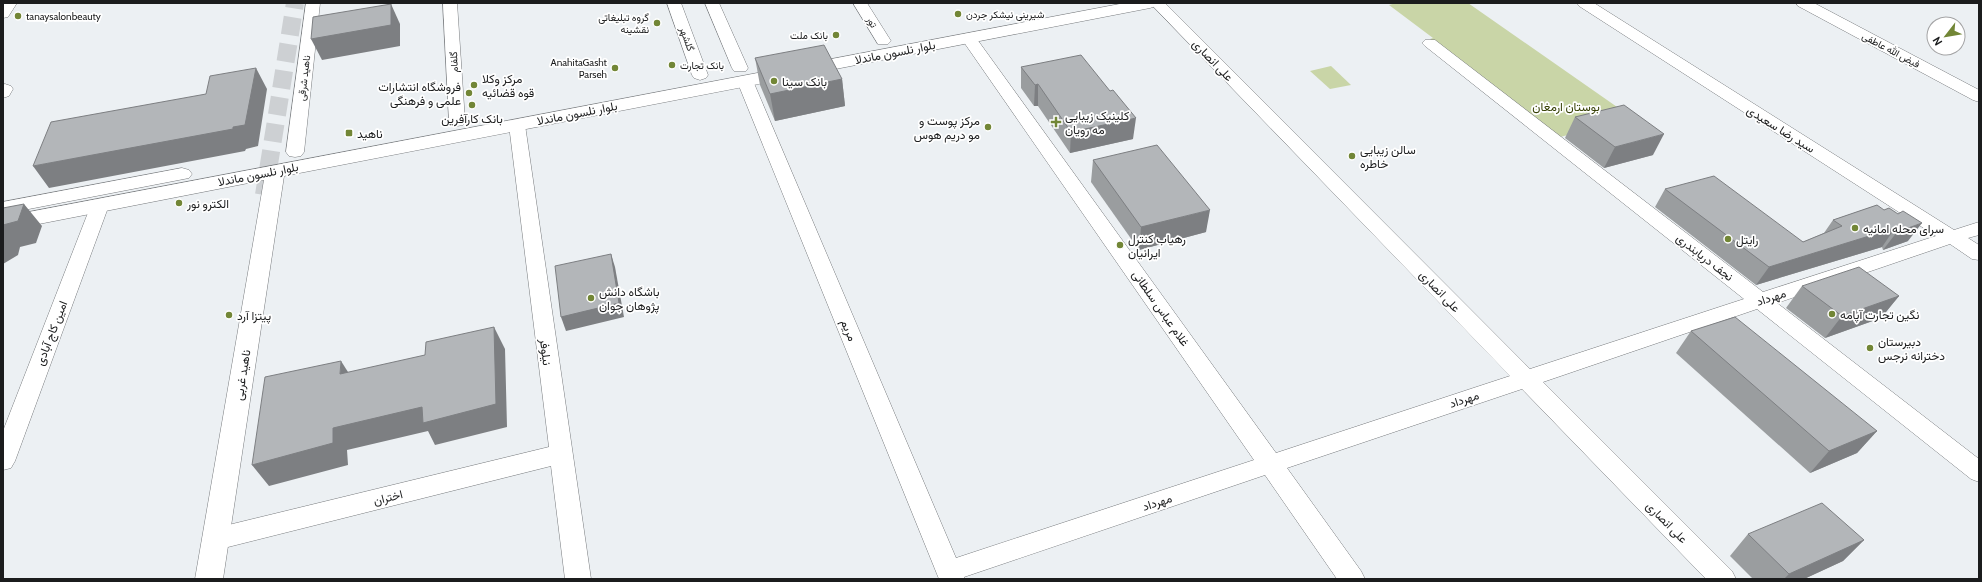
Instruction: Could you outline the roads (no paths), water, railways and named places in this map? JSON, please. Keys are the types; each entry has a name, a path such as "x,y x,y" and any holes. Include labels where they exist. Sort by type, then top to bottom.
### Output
{"main road":[{"name":"بلوار نلسون ماندلا","path":"3,224 517,125 742,74 883,40 1081,3"},
{"name":"بلوار نلسون ماندلا","path":"3,208 700,75 742,74 969,38 1150,3"},
{"name":"ناهید غربی","path":"209,579 275,171"}],"street":[{"path":"3,14 10,3"},
{"name":"ناهید شرقی","path":"295,152 314,3"},
{"name":"گلفام","path":"450,3 457,121"},
{"name":"گلشهر","path":"674,3 700,75"},
{"path":"712,3 742,74"},
{"name":"تور","path":"860,3 883,40"},
{"name":"علی انصاری","path":"1157,3 1723,579"},
{"name":"سید رضا سعیدی","path":"1584,3 1979,254"},
{"name":"فیض الله عاطفی","path":"1804,3 1979,97"},
{"name":"غلام عباس سلطانی","path":"969,38 1352,579"},
{"name":"نجف دریابندری","path":"1430,43 1761,300 1979,472"},
{"name":"مریم","path":"742,74 951,575"},
{"name":"نیلوفر","path":"517,125 578,579"},
{"name":"امین کاج آبادی","path":"3,461 100,205"},
{"name":"مهرداد","path":"951,575 1271,464 1979,228"},
{"name":"اختران","path":"216,540 560,454"}],"tunnel":[{"path":"264,195 295,3"}],"place":[{"name":"شیرینی نیشکر جردن","path":"958,14"},
{"name":"tanaysalonbeauty","path":"18,16"},
{"name":"گروه تبلیغاتی نقشینه","path":"657,23"},
{"name":"بانک ملت","path":"836,35"},
{"name":"بانک تجارت","path":"672,65"},
{"name":"AnahitaGasht Parseh","path":"615,68"},
{"name":"بانک سینا","path":"774,81"},
{"name":"مرکز وکلا قوه قضائیه","path":"474,85"},
{"name":"فروشگاه انتشارات علمی و فرهنگی","path":"469,93"},
{"name":"بانک کارآفرین","path":"472,105"},
{"name":"کلینیک زیبایی مه رویان","path":"1056,122"},
{"name":"مرکز پوست و مو دریم هوس","path":"988,127"},
{"name":"ناهید","path":"349,133"},
{"name":"سالن زیبایی خاطره","path":"1352,156"},
{"name":"الكترو نور","path":"179,203"},
{"name":"سرای محله امانیه","path":"1855,228"},
{"name":"رایتل","path":"1728,239"},
{"name":"رهیاب کنترل ایرانیان","path":"1120,245"},
{"name":"باشگاه دانش پژوهان جوان","path":"591,298"},
{"name":"نگین تجارت آپامه","path":"1832,314"},
{"name":"پیتزا آرد","path":"229,315"},
{"name":"دبیرستان دخترانه نرجس","path":"1870,348"}],"park label":[{"name":"بوستان ارمغان","path":"1566,106"}]}
